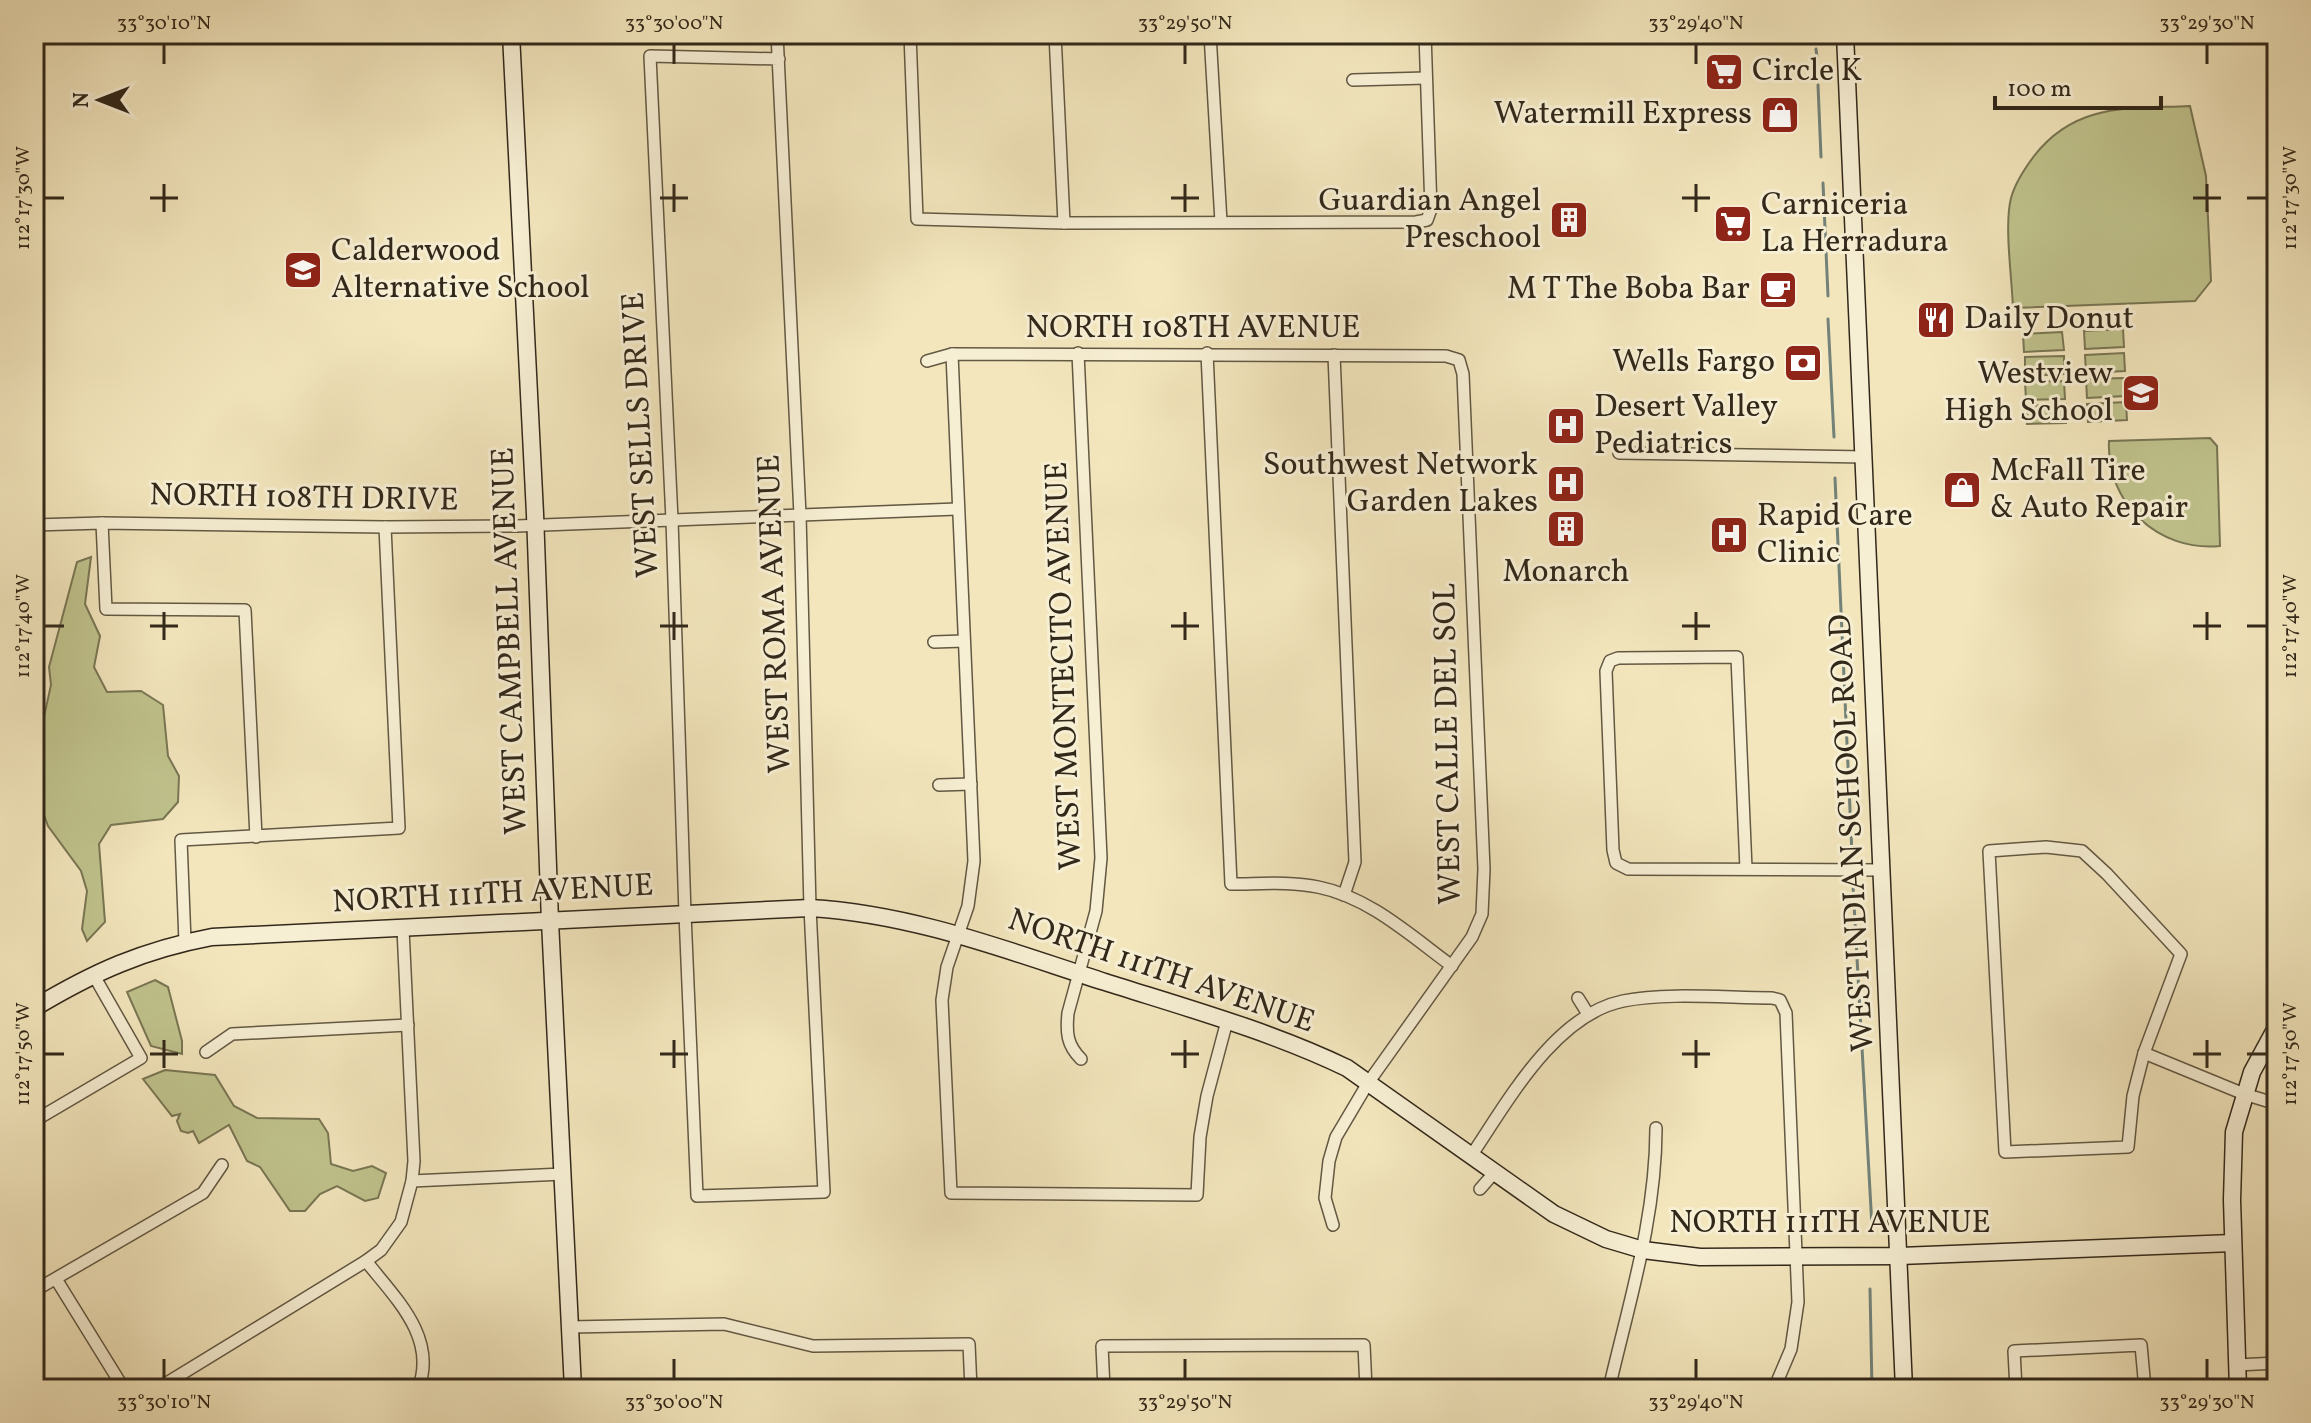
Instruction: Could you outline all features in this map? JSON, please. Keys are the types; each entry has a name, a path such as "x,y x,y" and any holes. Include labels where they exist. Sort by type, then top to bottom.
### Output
{"street":[{"name":"WEST CAMPBELL AVENUE","path":"511,34 573,1389"},
{"name":"WEST ROMA AVENUE","path":"697,1196 824,1192 810,908 800,515 777,34"},
{"path":"910,34 917,219 1064,223 1427,220 1431,209 1425,34"},
{"path":"1055,34 1064,223"},
{"path":"1210,34 1221,222"},
{"name":"WEST INDIAN SCHOOL ROAD","path":"1845,34 1904,1389"},
{"name":"WEST SELLS DRIVE","path":"697,1196 672,520 650,56 779,59"},
{"path":"1353,80 1426,78"},
{"name":"NORTH 108TH AVENUE","path":"927,361 952,354 1078,353 1446,356 1459,360"},
{"name":"WEST MONTECITO AVENUE","path":"1078,353 1101,858 1096,911 1066,1030 1070,1048 1081,1059"},
{"path":"1207,353 1231,884 1314,886 1344,895 1375,911 1452,966"},
{"path":"952,354 974,861 968,906 947,967 942,1000 951,1193 1197,1195 1203,1115 1227,1021"},
{"path":"1334,355 1355,862 1344,895"},
{"name":"WEST CALLE DEL SOL","path":"1333,1225 1325,1198 1329,1161 1336,1137 1368,1083 1472,937 1482,914 1484,894 1463,374 1459,360"},
{"path":"1619,453 1865,457"},
{"name":"NORTH 108TH DRIVE","path":"34,525 535,526 957,509"},
{"path":"102,523 106,609 245,610 256,837"},
{"path":"185,942 181,840 399,828 385,527"},
{"path":"934,642 964,641"},
{"path":"1746,869 1737,657 1618,658 1610,661 1606,671 1616,863 1628,869 1883,870"},
{"path":"939,785 971,784"},
{"path":"2046,847 2082,851 2181,954 2144,1053 2133,1096 2128,1147 2005,1152 1989,851 2046,847"},
{"name":"NORTH 111TH AVENUE","path":"34,1008 125,959 185,942 236,935 810,908 859,911 957,934 1319,1054 1347,1068 1494,1173 1573,1224 1606,1239 1643,1250 1692,1256 1900,1256 2233,1243"},
{"path":"157,1389 366,1261 390,1238 401,1222 414,1161 403,929"},
{"path":"34,1121 141,1058 93,974"},
{"path":"1578,998 1588,1014"},
{"path":"1471,1156 1545,1053 1561,1034 1588,1014 1643,998 1780,1000 1786,1013 1798,1302 1786,1365 1774,1389"},
{"path":"206,1052 232,1034 408,1025"},
{"path":"2238,1389 2233,1148 2244,1094 2277,1026"},
{"path":"2144,1053 2244,1094 2277,1104"},
{"path":"1609,1389 1643,1250 1655,1182 1656,1128"},
{"path":"34,1291 203,1193 222,1165"},
{"path":"1480,1189 1494,1173"},
{"path":"412,1181 563,1174"},
{"path":"366,1261 416,1326 424,1363 418,1389"},
{"path":"56,1279 124,1389"},
{"path":"570,1327 724,1324 813,1346 969,1344 971,1389"},
{"path":"1104,1389 1102,1346 1364,1345 1366,1389"},
{"path":"2016,1389 2014,1351 2141,1345 2145,1389"},
{"path":"2237,1365 2277,1363"}],"green space":[{"path":"2190,106 2206,176 2211,281 2195,301 2013,308 2009,210 2015,187 2034,156 2050,138 2086,117 2125,109"},
{"path":"2123,329 2124,347 2085,349 2084,331"},
{"path":"2062,332 2064,350 2024,352 2023,334"},
{"path":"2124,353 2125,371 2086,373 2085,355"},
{"path":"2064,356 2064,374 2025,376 2025,357"},
{"path":"2125,378 2126,396 2087,398 2086,379"},
{"path":"2064,381 2065,399 2026,400 2025,382"},
{"path":"2126,402 2127,420 2088,422 2087,404"},
{"path":"2066,404 2066,423 2027,424 2026,406"},
{"path":"2210,438 2217,446 2220,546 2197,546 2157,532 2126,503 2110,464 2109,441"},
{"path":"91,557 85,604 100,636 94,667 107,692 141,691 163,705 168,756 179,776 178,802 163,819 111,825 99,844 105,922 87,941 82,929 87,891 81,871 48,826 37,796 34,762 51,685 49,667 77,562"},
{"path":"155,980 168,987 182,1041 182,1054 151,1046 127,992"},
{"path":"165,1070 215,1075 234,1106 257,1118 319,1119 328,1133 331,1164 353,1171 372,1166 386,1173 378,1198 365,1201 337,1186 320,1194 305,1211 290,1211 260,1167 247,1161 229,1125 199,1143 193,1131 181,1131 177,1121 180,1114 172,1116 143,1079"}],"waterway":[{"path":"1816,49 1817,58"},
{"path":"1818,85 1821,157"},
{"path":"1823,183 1828,296"},
{"path":"1828,319 1834,437"},
{"path":"1835,478 1852,854"},
{"path":"1853,886 1872,1227"},
{"path":"1870,1289 1872,1389"}],"place":[{"name":"Circle K","path":"1724,72"},
{"name":"Watermill Express","path":"1780,115"},
{"name":"Guardian Angel Preschool","path":"1569,220"},
{"name":"Carniceria La Herradura","path":"1733,224"},
{"name":"Calderwood Alternative School","path":"303,270"},
{"name":"M T The Boba Bar","path":"1778,290"},
{"name":"Daily Donut","path":"1936,320"},
{"name":"Wells Fargo","path":"1803,363"},
{"name":"Westview High School","path":"2141,393"},
{"name":"Desert Valley Pediatrics","path":"1566,426"},
{"name":"Southwest Network Garden Lakes","path":"1566,484"},
{"name":"McFall Tire & Auto Repair","path":"1962,490"},
{"name":"Monarch","path":"1566,529"},
{"name":"Rapid Care Clinic","path":"1729,535"}]}
